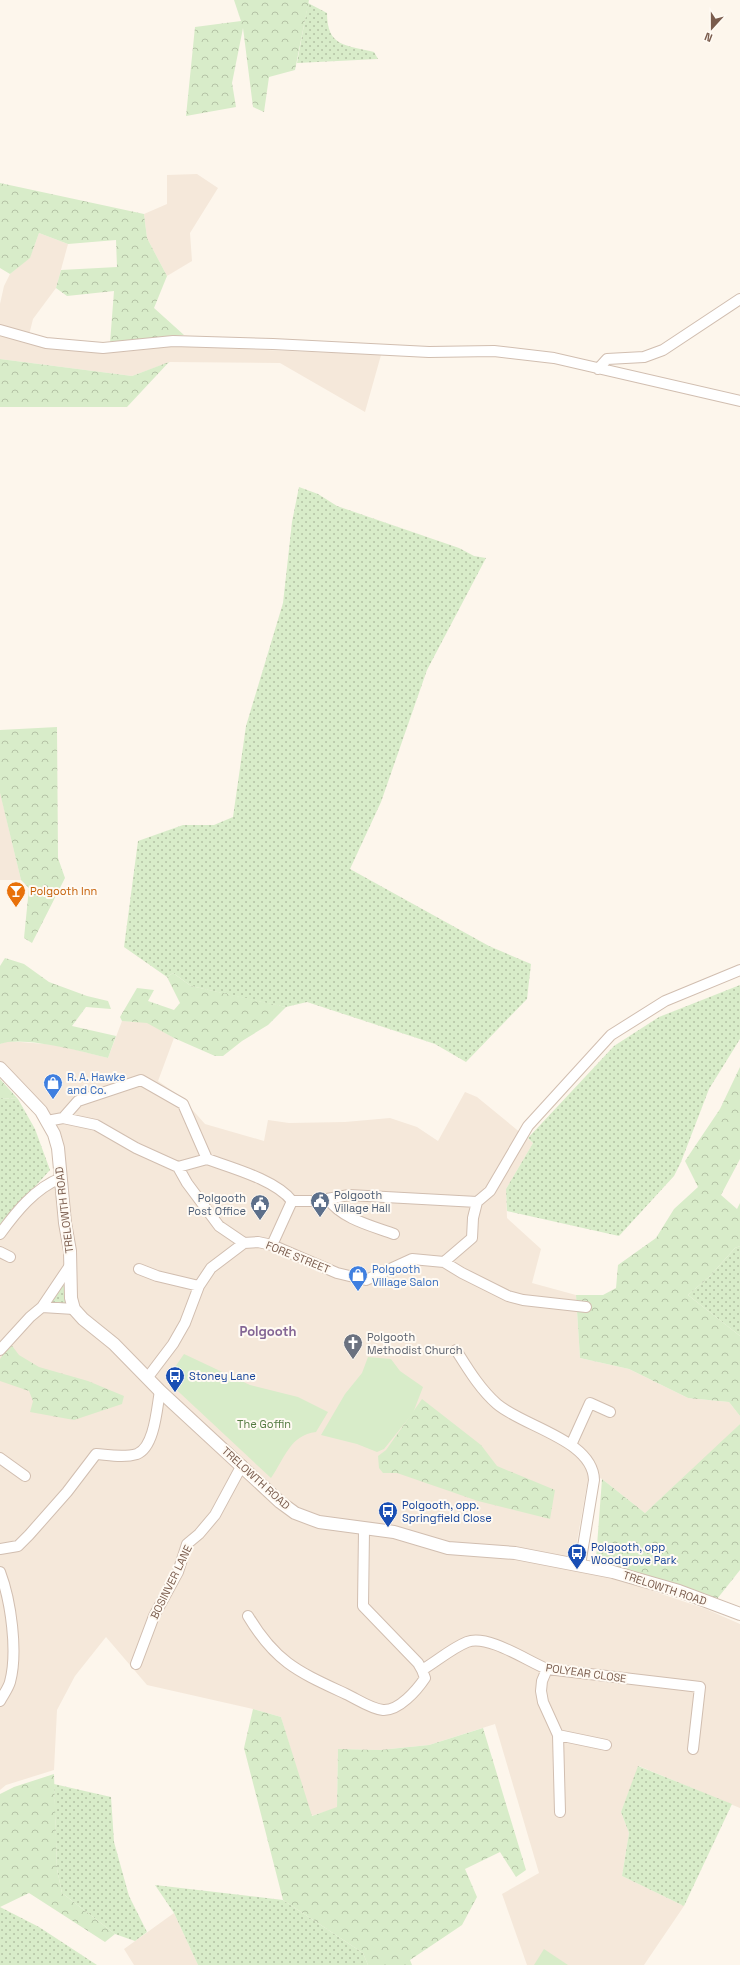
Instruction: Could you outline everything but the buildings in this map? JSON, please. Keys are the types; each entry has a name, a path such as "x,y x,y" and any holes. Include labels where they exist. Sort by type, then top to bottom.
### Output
{"street":[{"path":"598,369 607,359 644,357 663,350 740,300"},
{"path":"0,330 46,343 103,348 173,341 273,344 429,352 494,351 554,358 740,402"},
{"path":"586,1307 523,1300 508,1296 462,1273 444,1262 472,1238 473,1218 477,1202 490,1191 528,1126 611,1035 664,1001 740,970"},
{"name":"TRELOWTH ROAD","path":"0,1068 21,1092 31,1100 48,1121 54,1134 58,1148 71,1264 71,1298 74,1309 83,1319 114,1344 160,1390 280,1502 295,1513 319,1522 364,1530 394,1532 448,1548 515,1552 613,1572 678,1591 740,1614"},
{"path":"63,1118 78,1101 141,1080 183,1104 207,1159"},
{"path":"48,1121 63,1118 96,1125 136,1148 178,1167 187,1183 219,1226 244,1244 211,1268 199,1286 185,1323 173,1344 148,1377"},
{"path":"178,1167 207,1159 266,1182 286,1194 292,1202"},
{"path":"0,1234 12,1218 43,1186 61,1178"},
{"path":"292,1202 328,1199 349,1195 477,1202"},
{"path":"328,1199 346,1215 394,1234"},
{"path":"272,1245 292,1202"},
{"name":"FORE STREET","path":"244,1244 258,1242 272,1245 337,1273 366,1280 412,1259 444,1262"},
{"path":"0,1252 10,1257"},
{"path":"0,1350 30,1317 42,1307 71,1264"},
{"path":"139,1269 157,1276 199,1286"},
{"path":"42,1307 74,1309"},
{"path":"456,1350 473,1377 497,1404 514,1415 571,1445 581,1452 594,1471 594,1480 580,1565"},
{"path":"0,1549 18,1546 30,1535 67,1492 96,1454 125,1455 137,1454 142,1451 152,1433 160,1390"},
{"path":"571,1445 590,1403 610,1412"},
{"path":"0,1458 25,1476"},
{"name":"BOSINVER LANE","path":"136,1664 154,1616 178,1572 188,1544 199,1534 215,1515 242,1465"},
{"path":"248,1616 265,1641 278,1656 295,1670 368,1705 383,1710 395,1707 420,1686 424,1678 422,1670 363,1606 364,1530"},
{"path":"0,1572 5,1585 14,1658 9,1683 0,1702"},
{"name":"POLYEAR CLOSE","path":"422,1670 468,1642 476,1641 497,1645 547,1669 700,1687 693,1749"},
{"path":"547,1669 542,1681 541,1691 543,1702 558,1735 560,1812"},
{"path":"558,1735 606,1745"}],"shaded area":[{"path":"197,174 218,188 190,233 192,261 167,276 147,238 144,214 167,204 167,175"},
{"path":"39,233 68,244 56,288 33,319 27,343 122,352 176,346 381,355 365,412 280,363 170,362 132,376 0,359 0,304 4,286 10,274 30,257"},
{"path":"0,793 1,796 21,880 0,880"},
{"path":"122,1021 147,1022 174,1038 158,1081 181,1097 205,1124 264,1141 268,1120 289,1123 345,1122 390,1118 417,1127 438,1141 465,1092 477,1097 533,1143 506,1189 507,1218 541,1249 532,1283 576,1295 580,1358 629,1369 688,1398 729,1402 740,1416 740,1424 645,1513 602,1479 589,1473 572,1570 617,1579 706,1609 740,1624 740,1808 639,1766 621,1812 629,1833 622,1876 684,1906 644,1965 527,1965 502,1894 539,1873 495,1724 429,1745 380,1750 338,1749 337,1808 311,1816 281,1717 253,1709 147,1685 106,1637 75,1676 57,1710 54,1770 6,1785 0,1790 0,1225 49,1178 67,1175 59,1135 0,1063 0,1044 8,1041 57,1045 108,1058"},
{"path":"174,1913 198,1965 134,1965 124,1949"}],"green space":[{"path":"234,0 309,0 295,70 269,77 264,112 253,107 243,28 232,83 236,107 186,116 195,27 241,21"},
{"path":"308,3 327,13 330,32 340,43 374,52 378,59 297,63"},
{"path":"0,183 144,214 147,238 167,276 154,308 184,335 110,343 114,291 67,296 56,288 61,270 117,267 116,240 68,244 39,233 30,258 10,274 0,268"},
{"path":"0,359 132,376 169,362 127,407 0,407"},
{"path":"299,487 318,494 337,506 459,548 474,556 486,558 427,670 381,802 350,869 489,946 531,964 527,999 466,1062 435,1044 307,1002 286,1007 191,986 173,973 167,977 124,947 138,841 183,825 214,825 233,817 246,726 283,603 292,522"},
{"path":"57,727 58,858 65,878 32,943 24,938 29,888 21,880 0,793 0,730"},
{"path":"5,958 24,964 49,982 87,996 108,1001 111,1009 86,1007 72,1026 116,1036 108,1058 38,1043 10,1042 0,1044 0,966"},
{"path":"173,973 191,986 286,1007 268,1025 242,1041 223,1056 215,1056 174,1038 147,1023 122,1021 120,1017 137,988 154,990 148,1001 174,1010 180,1003 167,977"},
{"path":"740,985 740,1039 709,1089 681,1162 674,1176 619,1236 507,1211 506,1189 533,1143 528,1138 614,1046 659,1017"},
{"path":"740,1067 740,1159 721,1195 737,1209 740,1203 740,1246 735,1248 710,1276 688,1295 740,1336 740,1416 729,1402 688,1398 629,1369 580,1358 576,1295 603,1295 616,1288 618,1265 656,1238 674,1209 698,1187 685,1161 720,1109"},
{"path":"0,1079 18,1099 0,1098"},
{"path":"0,1098 18,1099 35,1129 50,1170 0,1225"},
{"path":"740,1246 740,1336 688,1295 710,1276 735,1248"},
{"path":"71,1264 71,1304 42,1307"},
{"path":"10,1343 19,1355 39,1367 88,1381 124,1396 122,1404 74,1420 30,1412 33,1401 29,1391 0,1381 0,1359"},
{"name":"The Goffin","path":"184,1354 250,1385 298,1397 328,1412 316,1432 307,1434 294,1443 271,1478 166,1380"},
{"path":"368,1357 391,1359 400,1371 423,1387 413,1413 384,1449 377,1452 357,1444 321,1435 345,1394 362,1373"},
{"path":"422,1399 481,1445 497,1466 555,1490 550,1519 478,1501 397,1473 383,1473 379,1468 378,1456 386,1450"},
{"path":"740,1424 740,1570 717,1599 596,1559 602,1479 645,1513"},
{"path":"253,1709 281,1717 312,1816 337,1807 338,1749 380,1750 429,1745 483,1728 526,1870 516,1877 500,1852 465,1869 477,1897 462,1925 410,1960 412,1965 368,1965 363,1953 283,1900 244,1748"},
{"path":"638,1766 732,1804 684,1906 622,1876 629,1833 621,1812"},
{"path":"54,1774 57,1869 62,1893 115,1934 105,1942 29,1893 0,1907 0,1794 14,1787"},
{"path":"54,1784 111,1797 114,1842 129,1896 147,1932 135,1941 115,1934 62,1893 57,1869"},
{"path":"155,1885 283,1900 363,1953 368,1965 198,1965 174,1913"},
{"path":"0,1907 39,1927 97,1965 0,1965"},
{"path":"544,1949 568,1965 534,1965"}],"place":[{"name":"Polgooth Inn","path":"16,908"},
{"name":"R. A. Hawke and Co.","path":"53,1100"},
{"name":"Polgooth Village Hall","path":"320,1218"},
{"name":"Polgooth Post Office","path":"260,1221"},
{"name":"Polgooth Village Salon","path":"358,1292"},
{"name":"Polgooth Methodist Church","path":"353,1360"},
{"name":"Stoney Lane","path":"175,1393"},
{"name":"Polgooth, opp. Springfield Close","path":"388,1528"},
{"name":"Polgooth, opp Woodgrove Park","path":"577,1570"}],"district":[{"name":"Polgooth","path":"268,1331"}]}
